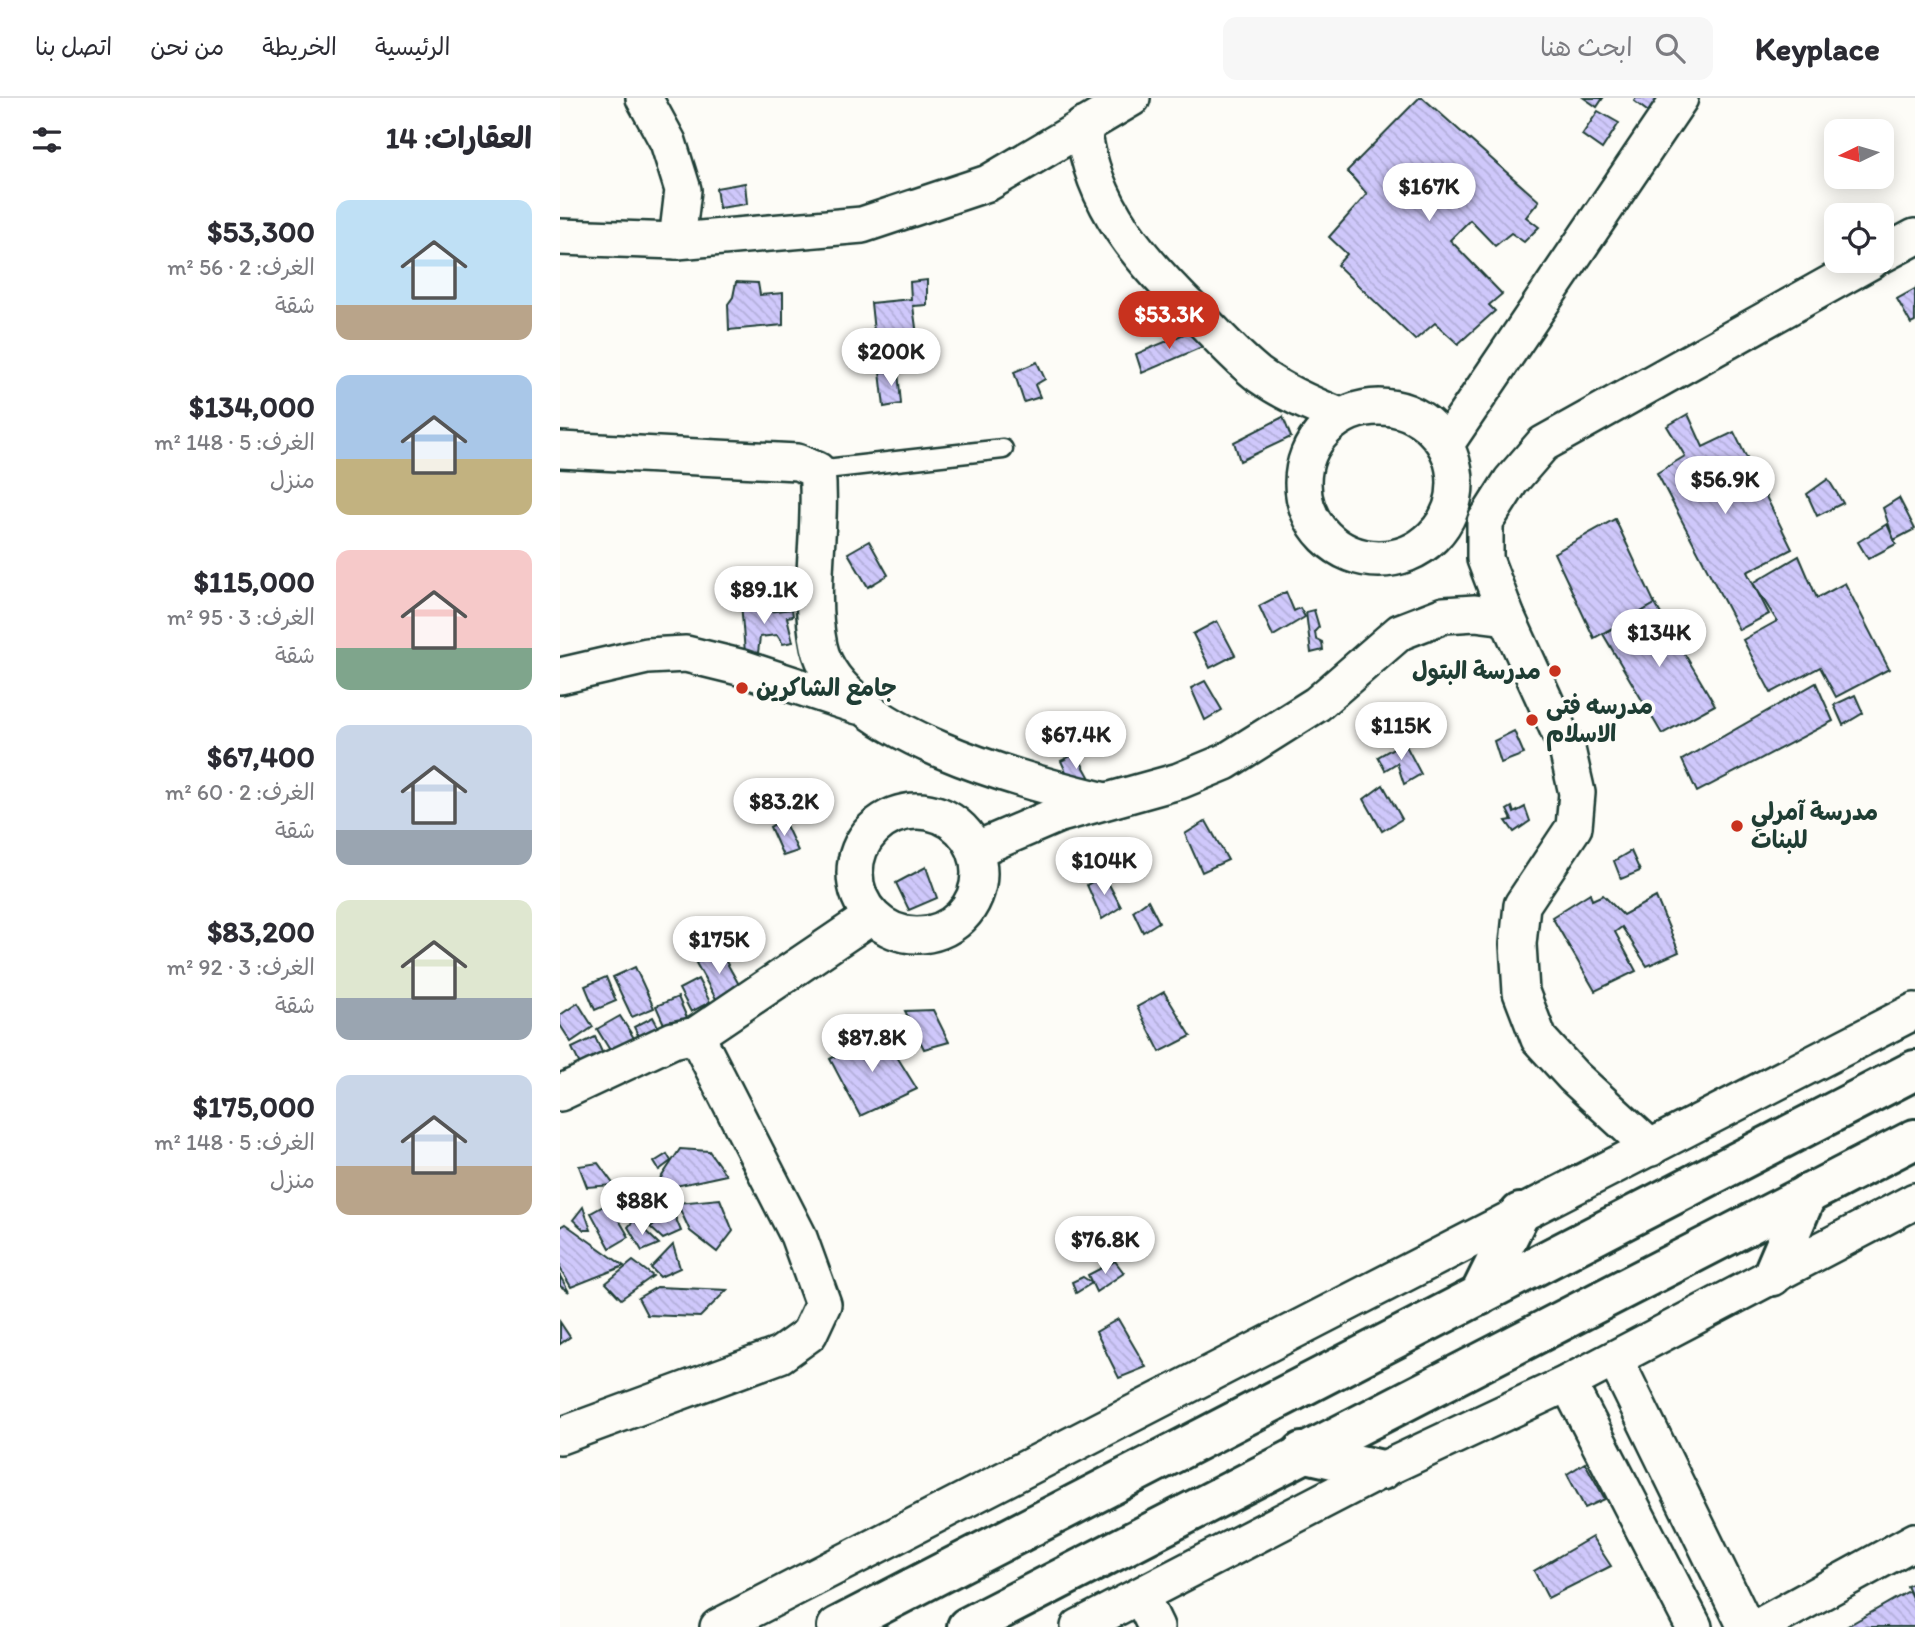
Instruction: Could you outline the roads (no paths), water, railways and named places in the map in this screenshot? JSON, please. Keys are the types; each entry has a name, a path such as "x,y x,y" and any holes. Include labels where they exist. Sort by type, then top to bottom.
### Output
{"main road":[{"path":"837,1627 1915,1070"},
{"path":"967,1627 1301,1452 1915,1139"},
{"path":"1772,1276 1807,1194"},
{"path":"1479,1296 1520,1213"},
{"path":"1301,1452 1382,1470"}],"street":[{"path":"644,98 668,142 683,190 677,241"},
{"path":"560,237 677,241 862,225 988,183 1132,98"},
{"path":"1446,444 1680,98"},
{"path":"1083,126 1086,150 1097,183 1117,223 1143,261 1259,375 1300,400 1340,416"},
{"path":"1894,248 1915,237"},
{"path":"1651,1149 1573,1076 1539,1039 1521,992 1518,944 1522,905 1573,827 1577,793 1567,749 1507,617 1485,559 1485,522 1511,481 1543,444 1849,273"},
{"path":"1368,406 1399,408 1426,422 1446,444 1456,473 1454,503 1441,530 1418,550 1390,559 1360,558 1333,544 1313,522 1303,493 1305,463 1318,436 1340,416 1368,406"},
{"path":"560,450 797,462 817,470 820,497 816,628 820,650 833,675 858,706"},
{"path":"1448,514 1485,522"},
{"path":"975,850 1057,815 1179,781 1225,762 1317,704 1400,632 1444,615 1475,613 1507,617"},
{"path":"560,676 647,656 686,654 738,667 858,706 965,761 1033,784 1105,801"},
{"path":"918,810 942,815 962,830 975,850 979,874 974,898 960,918 939,931 915,935 892,930 872,916 858,895 854,871 859,847 874,827 894,814 918,810"},
{"path":"560,1093 673,1040 696,1035 872,916"},
{"path":"718,1627 1915,1011"},
{"path":"560,1436 780,1355 809,1334 823,1304 798,1235 696,1035"},
{"path":"1079,1627 1382,1470 1568,1383 1915,1201"},
{"path":"1615,1359 1746,1627"},
{"path":"1568,1383 1694,1627"},
{"path":"1758,1627 1915,1541"},
{"path":"1141,1596 1156,1627"}],"lane":[{"path":"817,470 1003,449"}],"place":[{"name":"مدرسة البتول","path":"1555,671"},
{"name":"جامع الشاكرين","path":"742,688"},
{"name":"مدرسه فتى الاسلام","path":"1532,720"},
{"name":"مدرسة آمرلي للبنات","path":"1737,826"}]}
